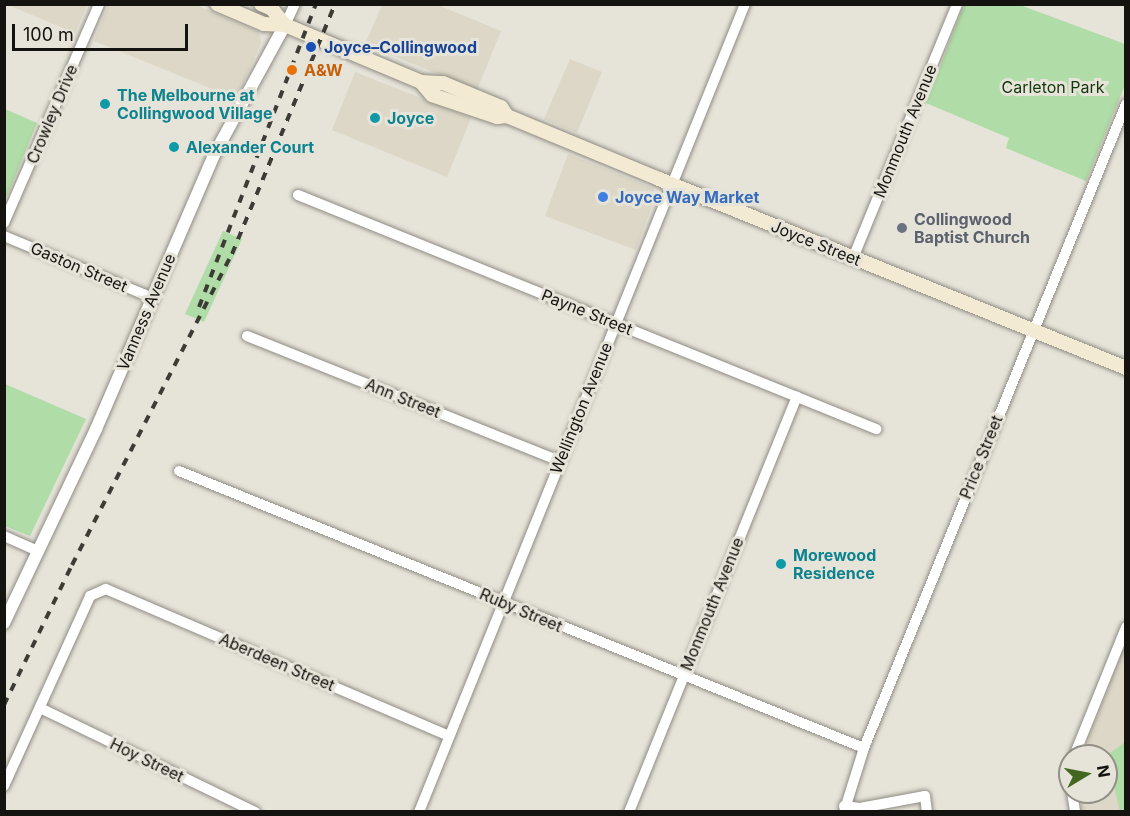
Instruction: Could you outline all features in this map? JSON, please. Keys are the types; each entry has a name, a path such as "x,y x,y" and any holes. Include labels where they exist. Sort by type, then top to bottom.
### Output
{"main road":[{"name":"Joyce Street","path":"217,4 264,24 285,25 421,82 432,95 497,117 507,116 1125,368"},
{"name":"Joyce Street","path":"261,4 272,9 285,25"}],"street":[{"name":"Crowley Drive","path":"4,224 99,4"},
{"name":"Vanness Avenue","path":"4,623 153,298 214,155 295,4"},
{"name":"Wellington Avenue","path":"419,812 745,4"},
{"name":"Monmouth Avenue","path":"853,258 957,4"},
{"name":"Price Street","path":"844,809 864,748 1125,104"},
{"name":"Payne Street","path":"298,195 876,429"},
{"name":"Gaston Street","path":"4,236 153,298"},
{"name":"Ann Street","path":"247,336 560,461"},
{"name":"Monmouth Avenue","path":"629,812 682,676 797,397"},
{"name":"Ruby Street","path":"179,471 864,748"},
{"path":"4,536 38,551"},
{"name":"Aberdeen Street","path":"40,708 90,596 106,589 448,736"},
{"path":"1079,744 1125,627"},
{"path":"4,786 40,708"},
{"name":"Hoy Street","path":"40,708 255,812"},
{"path":"844,809 925,796 927,812"}],"shaded area":[{"path":"8,5 87,5 75,33"},
{"path":"108,5 196,5 259,32 261,42 237,99 94,41"},
{"path":"382,5 438,5 501,31 477,90 365,44"},
{"path":"570,59 602,72 577,133 544,119"},
{"path":"355,72 471,118 447,177 332,130"},
{"path":"568,154 653,188 655,197 636,250 545,216"},
{"path":"1125,645 1125,811 1082,811 1081,804 1118,804 1118,744 1087,744"}],"green space":[{"name":"Carleton Park","path":"964,5 1020,5 1125,44 1125,85 1086,181 1006,148 1009,138 926,103"},
{"path":"5,109 37,123 5,201"},
{"path":"223,231 242,239 204,322 185,314"},
{"path":"5,384 86,419 30,536 5,526"},
{"path":"1125,742 1125,811 1120,811 1118,803 1118,747"}],"railway":[{"path":"199,307 316,4"},
{"path":"4,705 72,565 232,254 335,4"}],"place":[{"name":"Joyce–Collingwood","path":"311,47"},
{"name":"A&W","path":"292,70"},
{"name":"The Melbourne at Collingwood Village","path":"105,104"},
{"name":"Joyce","path":"375,118"},
{"name":"Alexander Court","path":"174,147"},
{"name":"Joyce Way Market","path":"603,197"},
{"name":"Collingwood Baptist Church","path":"902,228"},
{"name":"Morewood Residence","path":"781,564"}]}
